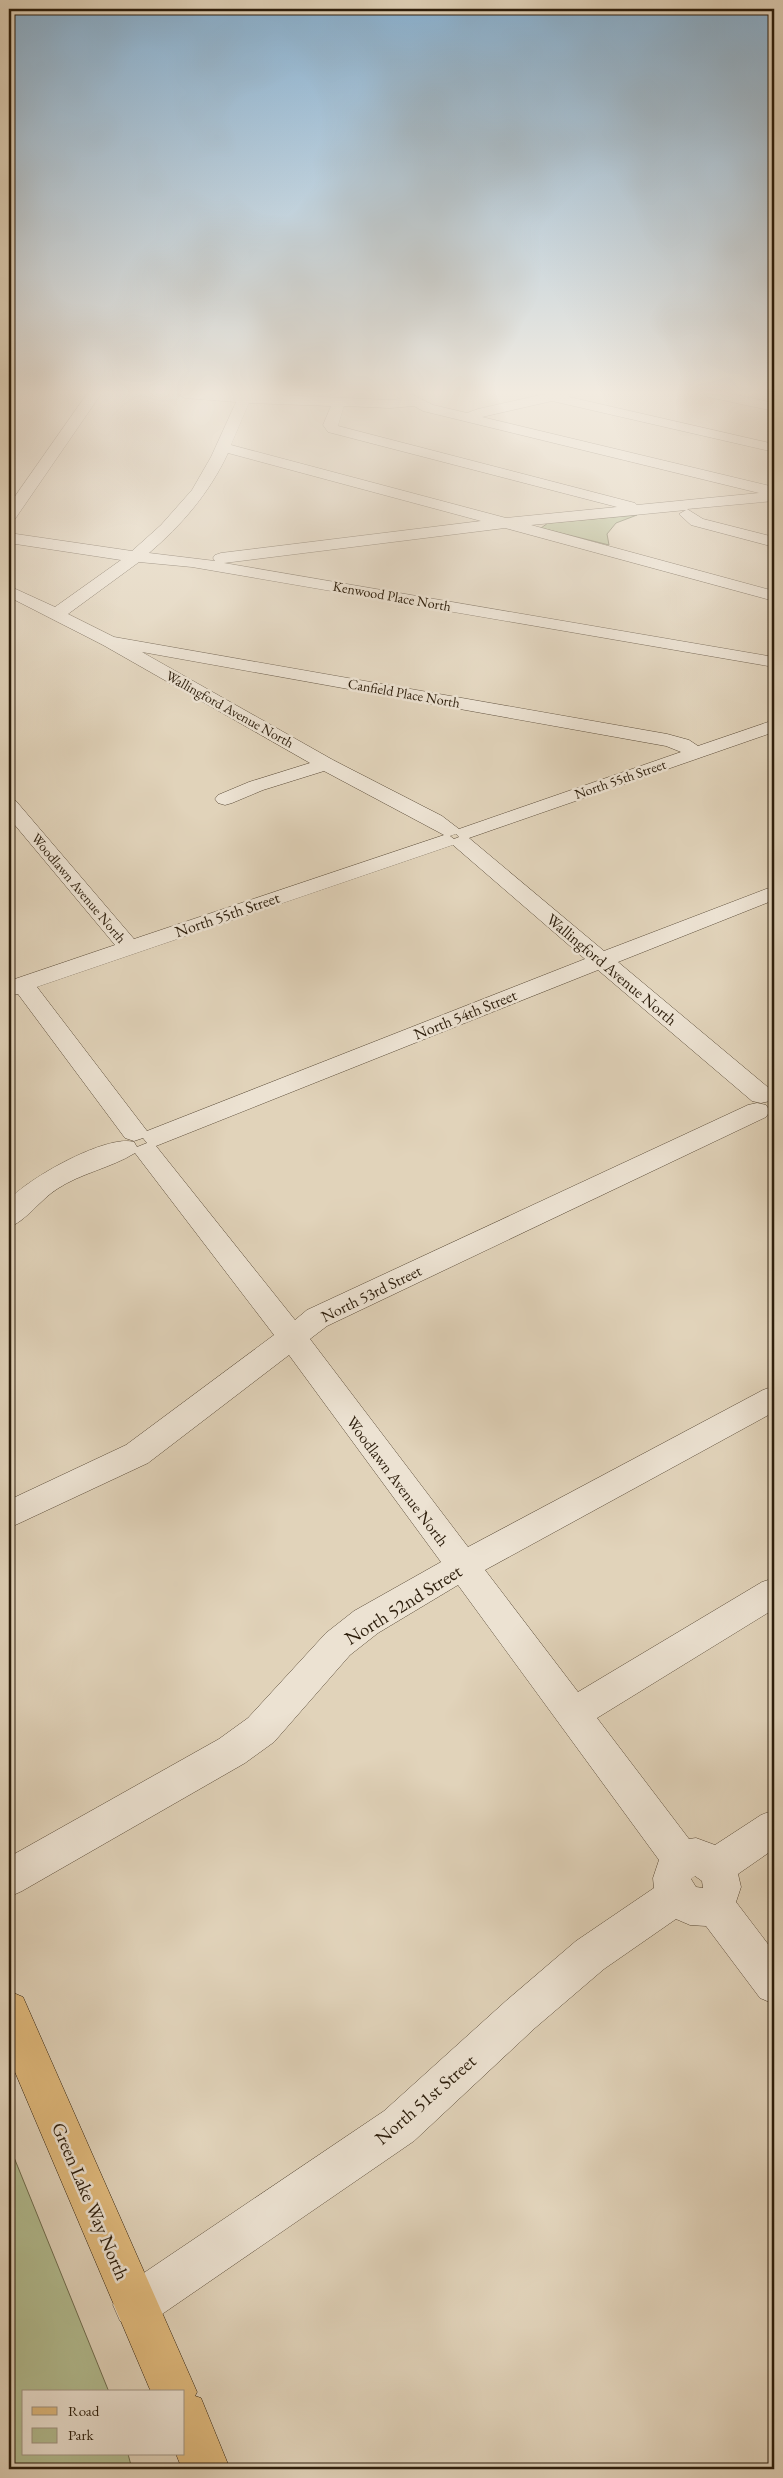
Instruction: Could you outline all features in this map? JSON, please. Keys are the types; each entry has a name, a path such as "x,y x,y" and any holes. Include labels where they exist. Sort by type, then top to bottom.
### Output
{"main road":[{"name":"Green Lake Way North","path":"9,2011 173,2390"},
{"path":"185,2417 206,2469"}],"street":[{"path":"56,614 137,557 157,539 183,510"},
{"path":"454,510 507,524 620,540 774,596"},
{"path":"192,562 507,524 647,510"},
{"path":"620,540 644,519 718,510"},
{"path":"687,514 697,522 774,542"},
{"name":"Kenwood Place North","path":"9,537 137,557 192,562 774,662"},
{"name":"Wallingford Avenue North","path":"9,591 109,641 326,764 435,820 601,960 767,1104"},
{"name":"Canfield Place North","path":"109,641 667,740 682,744 696,753"},
{"name":"North 55th Street","path":"16,987 774,726"},
{"path":"225,799 256,786 326,764"},
{"name":"Woodlawn Avenue North","path":"9,805 129,947"},
{"name":"North 54th Street","path":"9,1217 33,1190 52,1178 774,892"},
{"name":"Woodlawn Avenue North","path":"16,987 141,1142 292,1337 774,1984"},
{"name":"North 53rd Street","path":"9,1515 137,1454 165,1435 317,1318 767,1104"},
{"name":"North 52nd Street","path":"9,1878 232,1751 261,1730 338,1644 366,1622 462,1566 774,1398"},
{"path":"572,1714 774,1592"},
{"name":"North 51st Street","path":"136,2305 399,2126 521,2014 590,1955 774,1828"}],"green space":[{"path":"637,515 616,523 607,534 609,545 541,528 548,523"},
{"path":"9,2145 108,2390 22,2390 22,2456 129,2456 132,2469 9,2469"}]}
